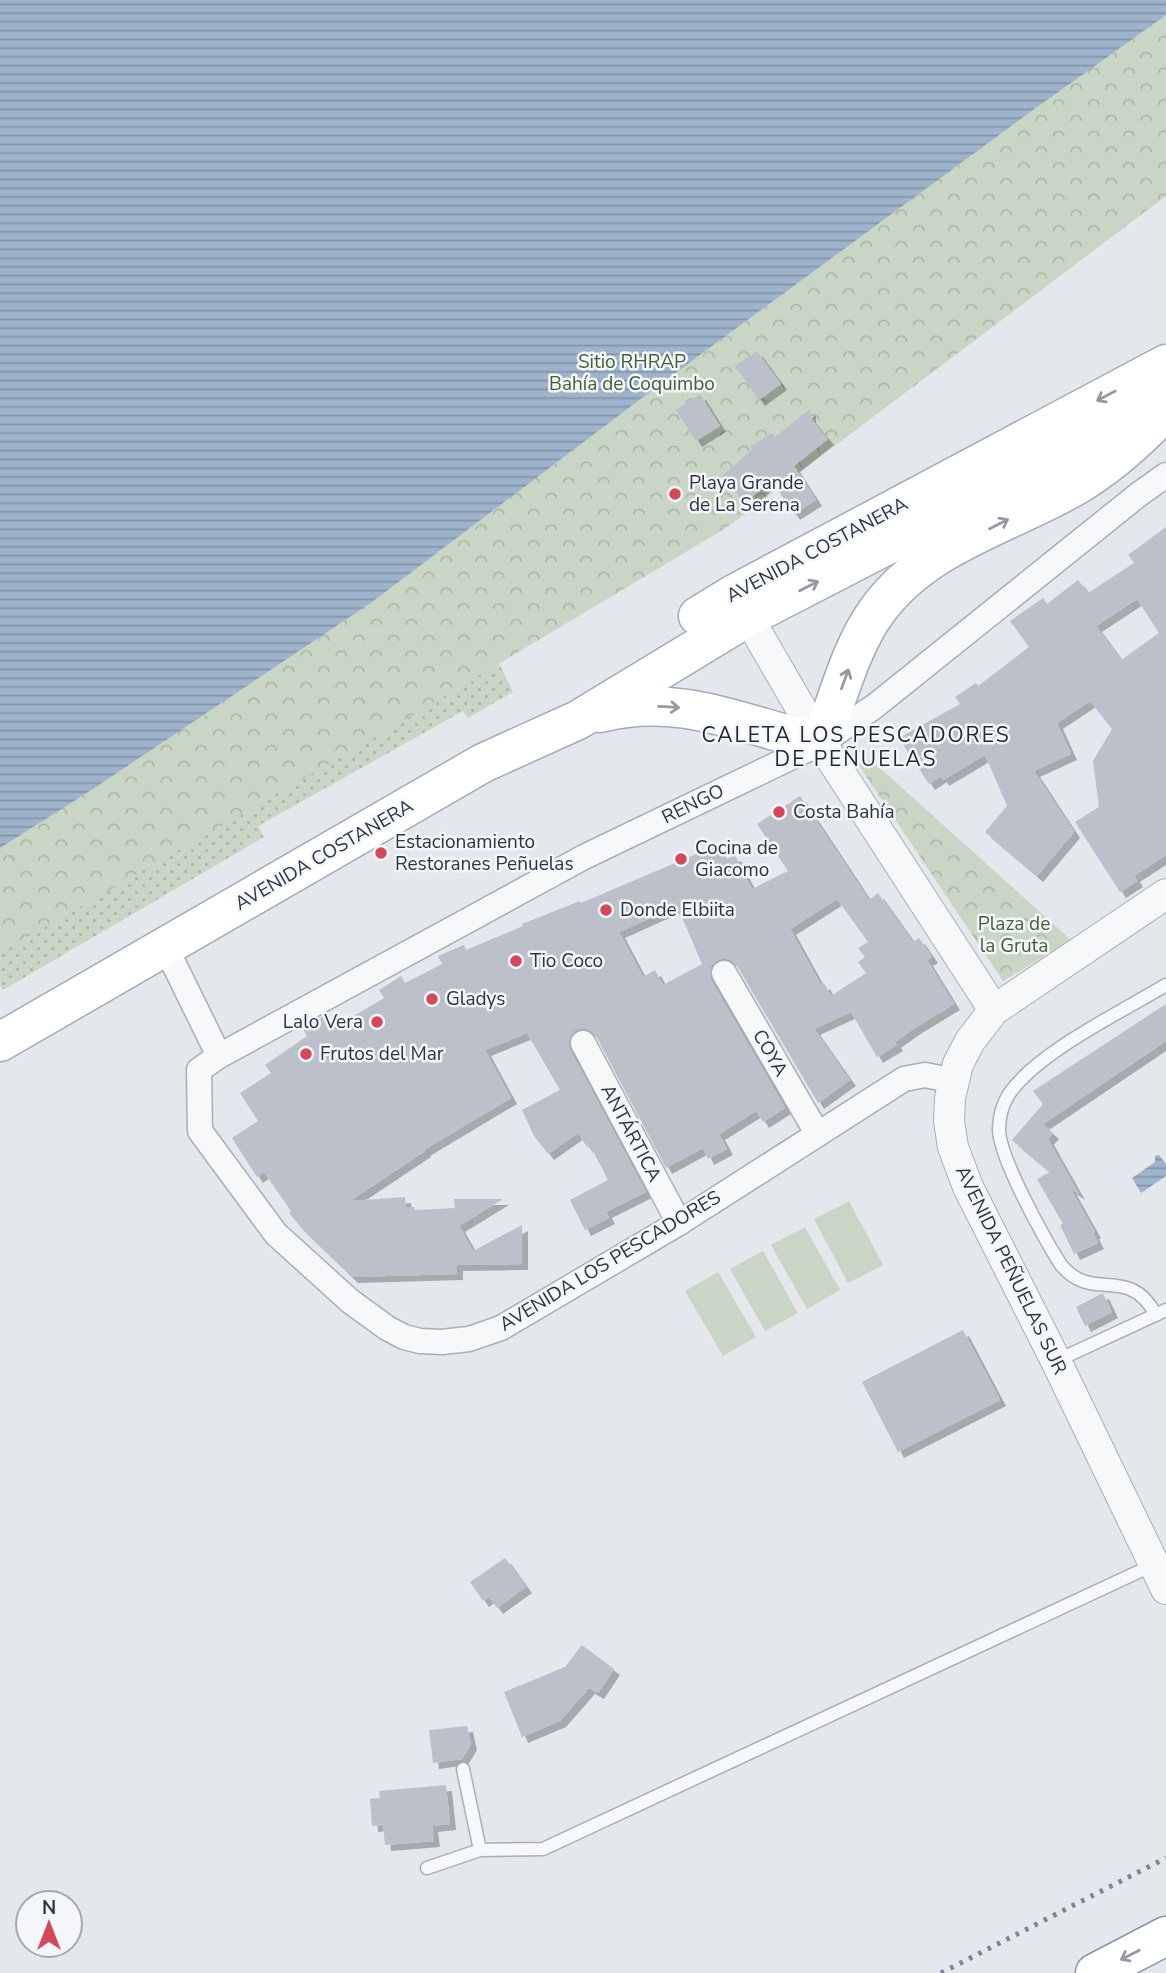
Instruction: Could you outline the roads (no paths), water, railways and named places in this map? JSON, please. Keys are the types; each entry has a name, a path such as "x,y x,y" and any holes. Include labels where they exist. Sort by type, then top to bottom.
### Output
{"main road":[{"name":"AVENIDA COSTANERA","path":"483,763 566,697 741,605 1166,364"},
{"name":"AVENIDA COSTANERA","path":"0,1042 483,763 578,720 741,605 1166,401"},
{"path":"578,720 631,708 686,708 722,715 821,743 864,631 897,587 937,555 1076,486 1143,434 1166,407"},
{"path":"1095,1973 1166,1936"}],"street":[{"name":"RENGO","path":"219,1056 584,857 821,743 875,706 1166,475"},
{"path":"741,605 821,743 993,1010"},
{"name":"AVENIDA PEÑUELAS SUR","path":"1159,1577 957,1161 948,1121 958,1064 970,1041 993,1010 1166,894"},
{"path":"165,946 219,1056"},
{"name":"COYA","path":"724,973 817,1133"},
{"name":"ANTÁRTICA","path":"583,1044 679,1223"},
{"name":"AVENIDA LOS PESCADORES","path":"219,1056 199,1070 200,1131 276,1234 372,1319 404,1337 442,1342 469,1339 501,1328 679,1223 904,1079 925,1074 954,1081"}],"lane":[{"path":"1056,1361 1161,1312 1134,1289 1080,1281 1060,1265 1007,1160 999,1133 1000,1119 1008,1096 1016,1085 1043,1061 1166,985"},
{"path":"427,1868 480,1850 543,1849 1159,1577"},
{"path":"463,1769 480,1850"}],"water":[{"path":"0,0 1166,0 1166,15 655,388 372,602 0,848"},
{"path":"1159,1155 1166,1164 1166,1176 1141,1193 1132,1178 1155,1162 1155,1156"}],"railway":[{"path":"941,1973 1166,1858"}],"place":[{"name":"Playa Grande de La Serena","path":"675,494"},
{"name":"Costa Bahía","path":"779,812"},
{"name":"Estacionamiento Restoranes Peñuelas","path":"381,853"},
{"name":"Cocina de Giacomo","path":"681,859"},
{"name":"Donde Elbiita","path":"606,910"},
{"name":"Tio Coco","path":"516,961"},
{"name":"Gladys","path":"432,999"},
{"name":"Lalo Vera","path":"377,1022"},
{"name":"Frutos del Mar","path":"306,1054"}],"district":[{"name":"CALETA LOS PESCADORES DE PEÑUELAS","path":"856,747"}],"park label":[{"name":"Sitio RHRAP Bahía de Coquimbo","path":"632,373"},
{"name":"Plaza de la Gruta","path":"1014,935"}]}
